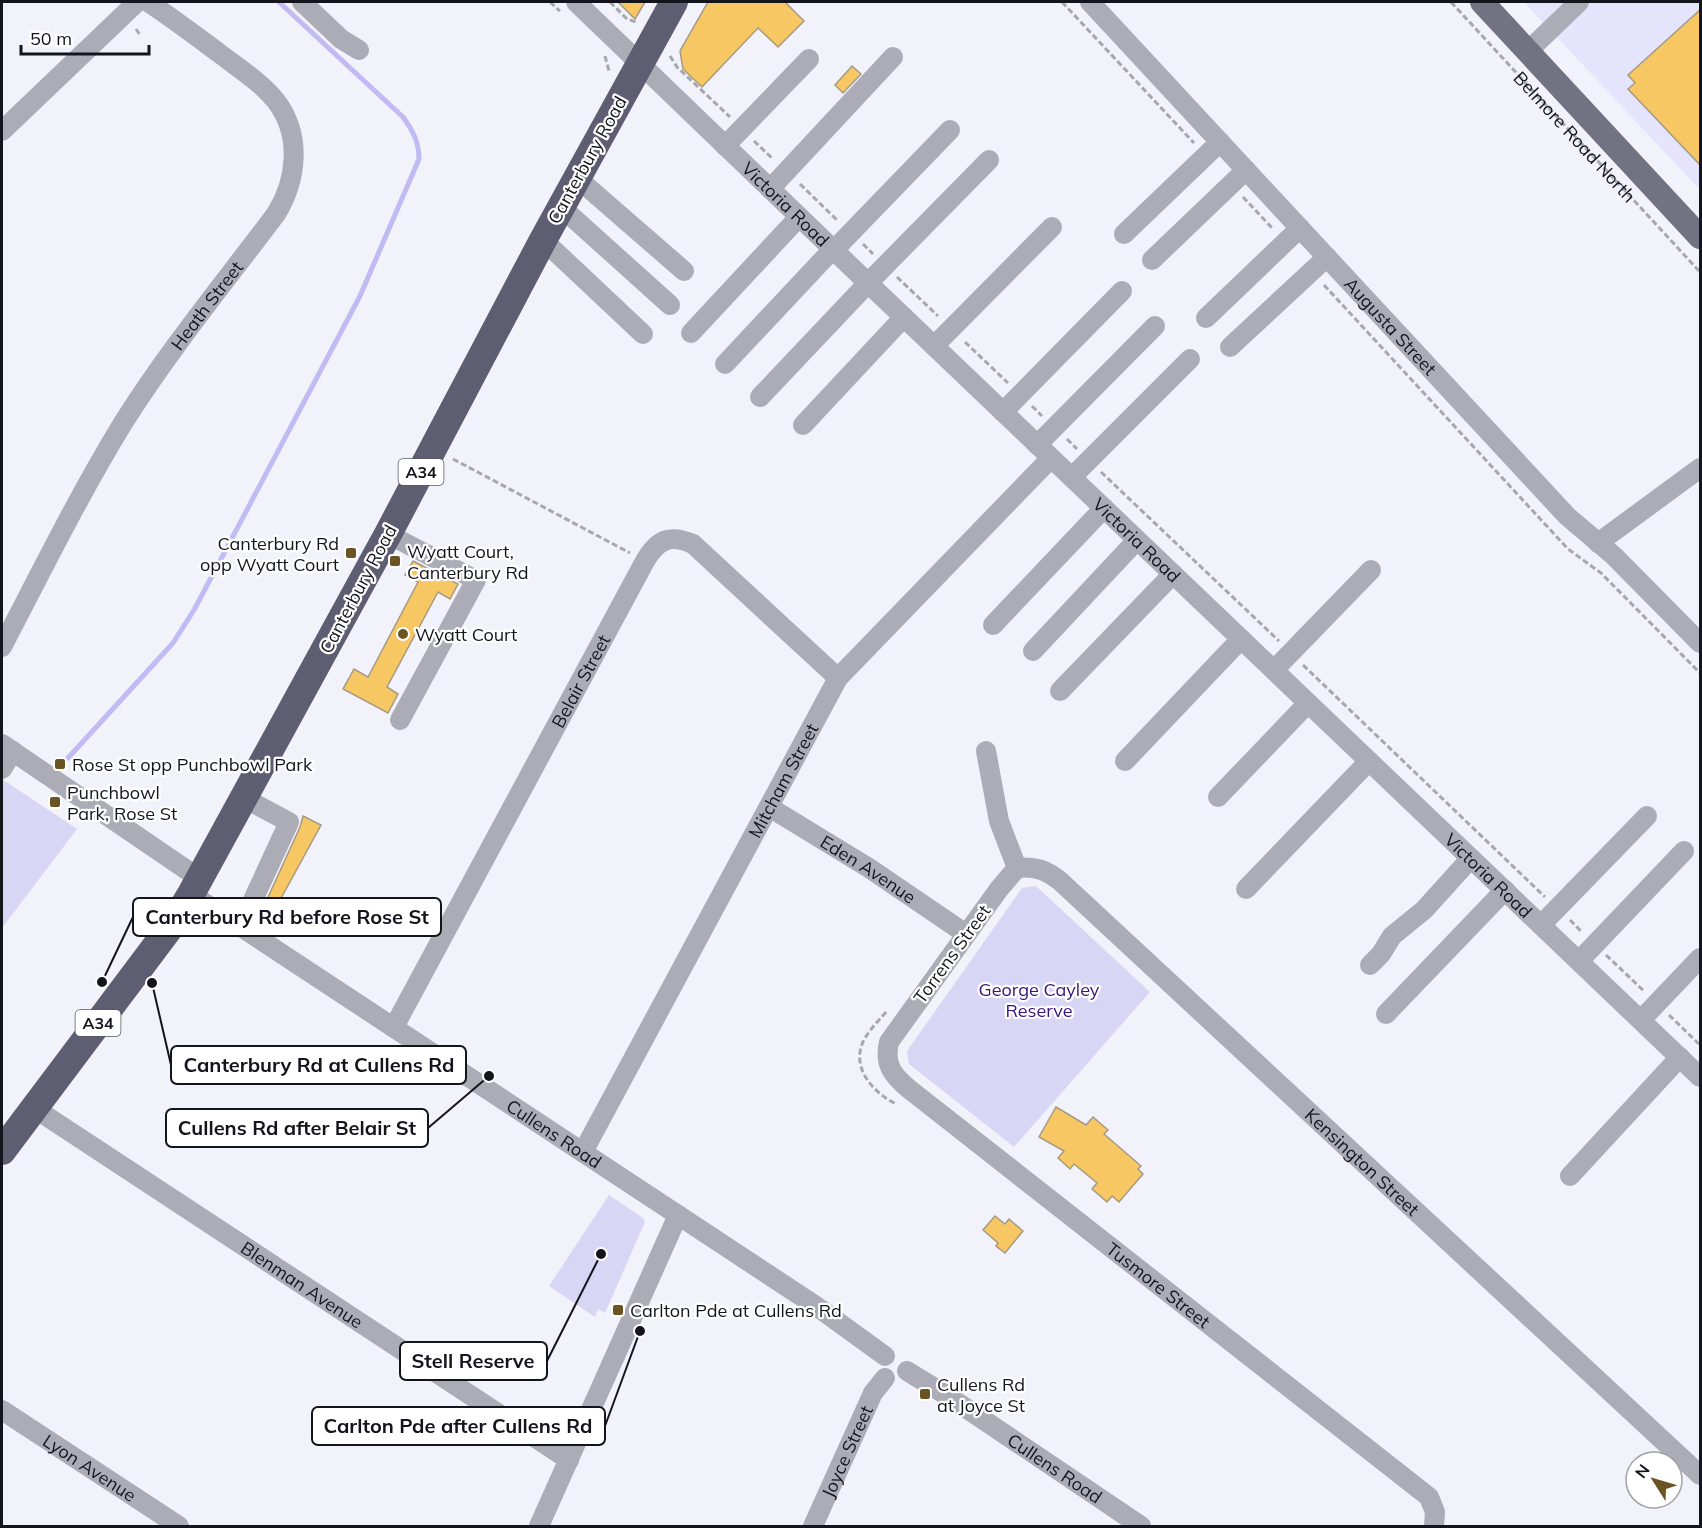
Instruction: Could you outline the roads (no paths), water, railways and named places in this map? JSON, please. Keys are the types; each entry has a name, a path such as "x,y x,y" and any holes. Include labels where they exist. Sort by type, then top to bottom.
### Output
{"highway":[{"name":"Canterbury Road","path":"2,1151 174,922 195,887 388,534 543,240 674,2"}],"main road":[{"name":"Belmore Road North","path":"1482,2 1701,237"}],"street":[{"path":"2,131 137,2"},
{"name":"Heath Street","path":"2,647 102,458 124,422 171,354 276,214 291,183 294,165 293,146 283,113 276,101 238,68 148,2"},
{"path":"302,2 341,39 359,50"},
{"name":"Victoria Road","path":"576,2 1701,1077"},
{"name":"Augusta Street","path":"1090,2 1567,516 1701,643"},
{"path":"1528,51 1579,2"},
{"path":"770,189 893,57"},
{"path":"725,146 809,59"},
{"path":"725,364 950,130"},
{"path":"1124,234 1220,142"},
{"path":"760,397 989,160"},
{"path":"1152,260 1246,170"},
{"path":"577,178 684,271"},
{"path":"561,207 670,305"},
{"path":"692,333 800,217"},
{"path":"934,346 1052,227"},
{"path":"1206,318 1300,228"},
{"path":"543,240 643,334"},
{"path":"1230,347 1327,257"},
{"path":"999,408 1115,292"},
{"path":"803,425 904,317"},
{"name":"Mitcham Street","path":"583,1152 838,678 1044,451 1054,428 1155,326"},
{"path":"1072,477 1190,359"},
{"path":"1598,543 1701,468"},
{"path":"993,625 1104,508"},
{"path":"388,534 476,579 400,720"},
{"name":"Belair Street","path":"394,1027 652,549 671,538 683,539 693,544 838,678"},
{"path":"1033,651 1137,540"},
{"path":"1274,670 1371,570"},
{"path":"1060,692 1173,574"},
{"path":"1125,761 1241,639"},
{"path":"1218,797 1308,703"},
{"path":"2,769 7,748"},
{"name":"Cullens Road","path":"7,748 195,887 241,926 816,1306 885,1356"},
{"path":"986,751 999,821 1017,868"},
{"path":"1267,883 1372,764"},
{"path":"1246,889 1372,764"},
{"path":"241,926 290,822 244,798"},
{"name":"Eden Avenue","path":"768,807 869,868 966,934"},
{"path":"1541,925 1647,816"},
{"path":"1579,961 1684,851"},
{"path":"1370,965 1381,954 1392,936 1424,910 1472,858"},
{"name":"Kensington Street","path":"1017,868 1038,867 1060,881 1701,1475"},
{"name":"Torrens Street","path":"889,1042 999,889 1017,868"},
{"path":"1386,1014 1504,890"},
{"path":"1641,1020 1701,958"},
{"name":"Tusmore Street","path":"889,1042 886,1053 888,1064 899,1082 1429,1497 1435,1512 1434,1527"},
{"path":"1637,1089 1676,1054"},
{"path":"1570,1176 1676,1054"},
{"name":"Blenman Avenue","path":"34,1108 569,1460"},
{"path":"540,1527 678,1215"},
{"path":"900,1354 907,1361 908,1371 900,1380 892,1381 885,1378 880,1367 885,1356 900,1354"},
{"name":"Cullens Road","path":"908,1371 1141,1527"},
{"name":"Joyce Street","path":"813,1527 873,1393 885,1378"},
{"name":"Lyon Avenue","path":"2,1410 179,1527"}],"waterway":[{"path":"68,758 173,643 194,610 360,296 419,159 415,137 403,117 279,2"}],"place":[{"name":"Canterbury Rd opp Wyatt Court","path":"351,553"},
{"name":"Wyatt Court, Canterbury Rd","path":"395,561"},
{"name":"Wyatt Court","path":"403,634"},
{"name":"Rose St opp Punchbowl Park","path":"60,764"},
{"name":"Punchbowl Park, Rose St","path":"55,802"},
{"name":"Canterbury Rd before Rose St","path":"102,982"},
{"name":"Canterbury Rd at Cullens Rd","path":"152,983"},
{"name":"Cullens Rd after Belair St","path":"489,1076"},
{"name":"Stell Reserve","path":"601,1254"},
{"name":"Carlton Pde at Cullens Rd","path":"618,1310"},
{"name":"Carlton Pde after Cullens Rd","path":"640,1331"},
{"name":"Cullens Rd at Joyce St","path":"925,1394"}],"park label":[{"name":"George Cayley Reserve","path":"1039,999"}]}
